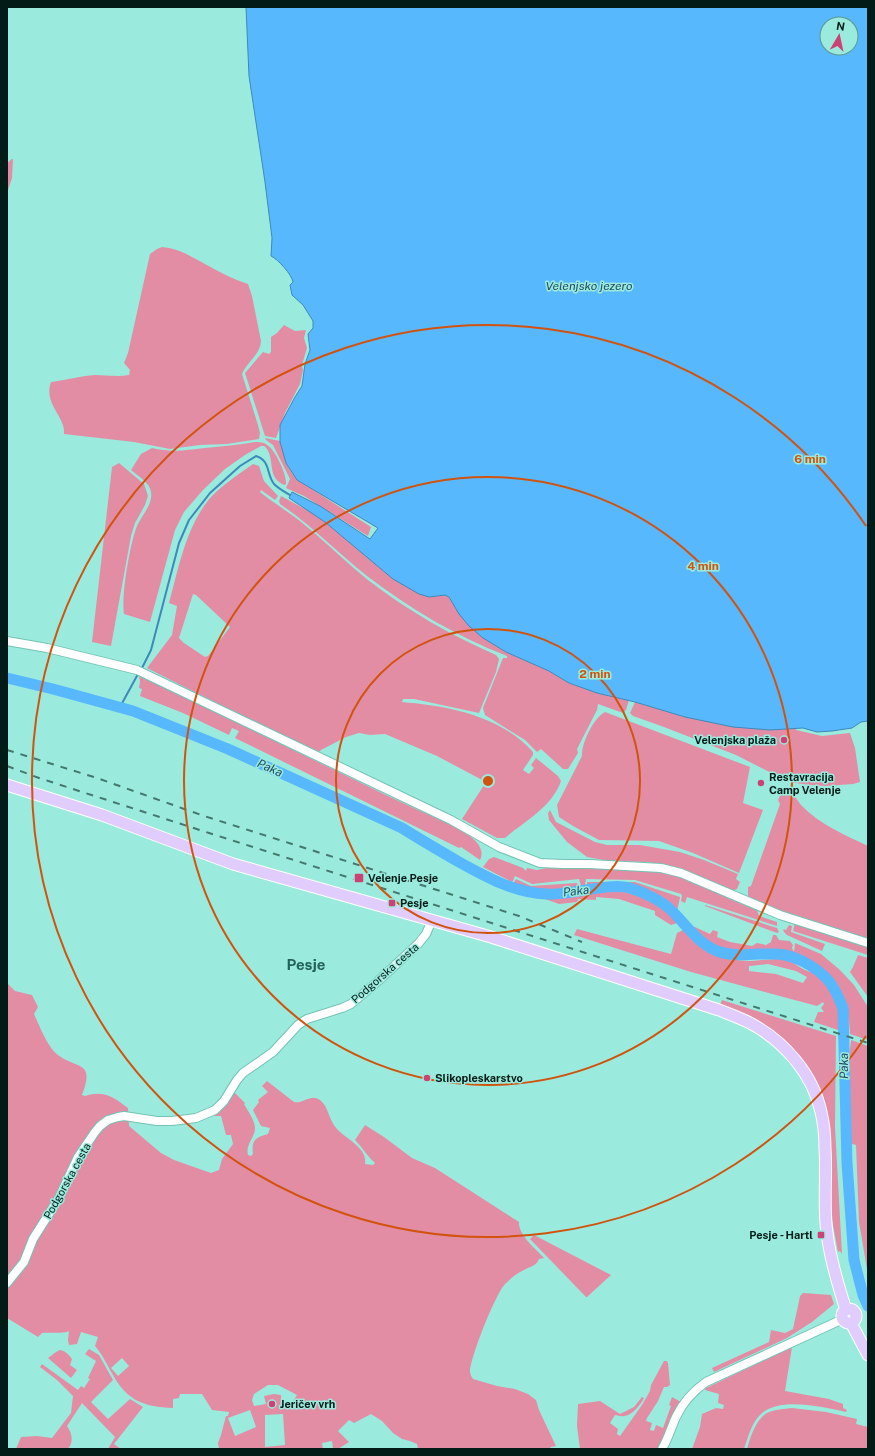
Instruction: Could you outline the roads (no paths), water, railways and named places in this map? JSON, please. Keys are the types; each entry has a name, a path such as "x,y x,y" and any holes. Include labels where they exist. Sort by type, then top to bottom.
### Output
{"main road":[{"path":"7,786 102,815 233,864 534,950 719,1010 750,1023 770,1036 790,1053 806,1076 817,1099 821,1113 825,1149 827,1234 837,1282 847,1317 868,1355"}],"street":[{"path":"7,641 54,650 137,670 451,820 499,847 540,863 662,868 681,873 780,915 868,943"},
{"name":"Podgorska cesta","path":"7,1283 24,1262 33,1239 59,1198 78,1157 100,1126 108,1120 124,1116 157,1121 172,1121 196,1118 215,1110 224,1101 236,1080 273,1052 293,1029 307,1019 351,1004 377,982 418,944 426,934 432,920"},
{"path":"662,1449 668,1440 675,1418 684,1401 693,1391 706,1382 847,1317"}],"water":[{"name":"Velenjsko jezero","path":"246,7 868,7 868,721 861,722 852,728 817,732 803,728 770,730 733,727 685,717 635,702 597,693 569,683 549,671 506,652 483,638 469,626 459,614 449,597 445,595 429,597 419,594 393,579 325,522 289,498 292,492 320,506 370,539 378,528 297,480 286,463 280,442 280,425 302,386 305,364 310,350 308,334 313,328 313,321 303,305 292,295 290,285 293,282 290,275 281,264 271,256 272,238 249,76"}],"waterway":[{"path":"141,670 151,650 179,543 189,520 210,493 240,466 256,456 261,458 266,464 274,484 290,495"},
{"path":"120,707 138,674"},
{"name":"Paka","path":"7,678 133,711 228,749 402,828 469,868 501,883 523,891 556,894 611,887 630,888 661,902 670,909 697,938 717,951 738,955 785,955 793,957 817,970 830,982 843,1008 847,1163 854,1260 863,1295 868,1306"}],"railway":[{"path":"7,750 97,778 204,816 519,916 582,942"},
{"path":"7,766 39,778 209,833 868,1043"}],"place":[{"name":"Velenjska plaža","path":"784,740"},
{"name":"Restavracija Camp Velenje","path":"761,783"},
{"name":"Velenje Pesje","path":"359,878"},
{"name":"Pesje","path":"392,903"},
{"name":"Slikopleskarstvo","path":"427,1078"},
{"name":"Pesje - Hartl","path":"821,1235"},
{"name":"Jeričev vrh","path":"272,1404"}],"district":[{"name":"Pesje","path":"306,965"}]}
